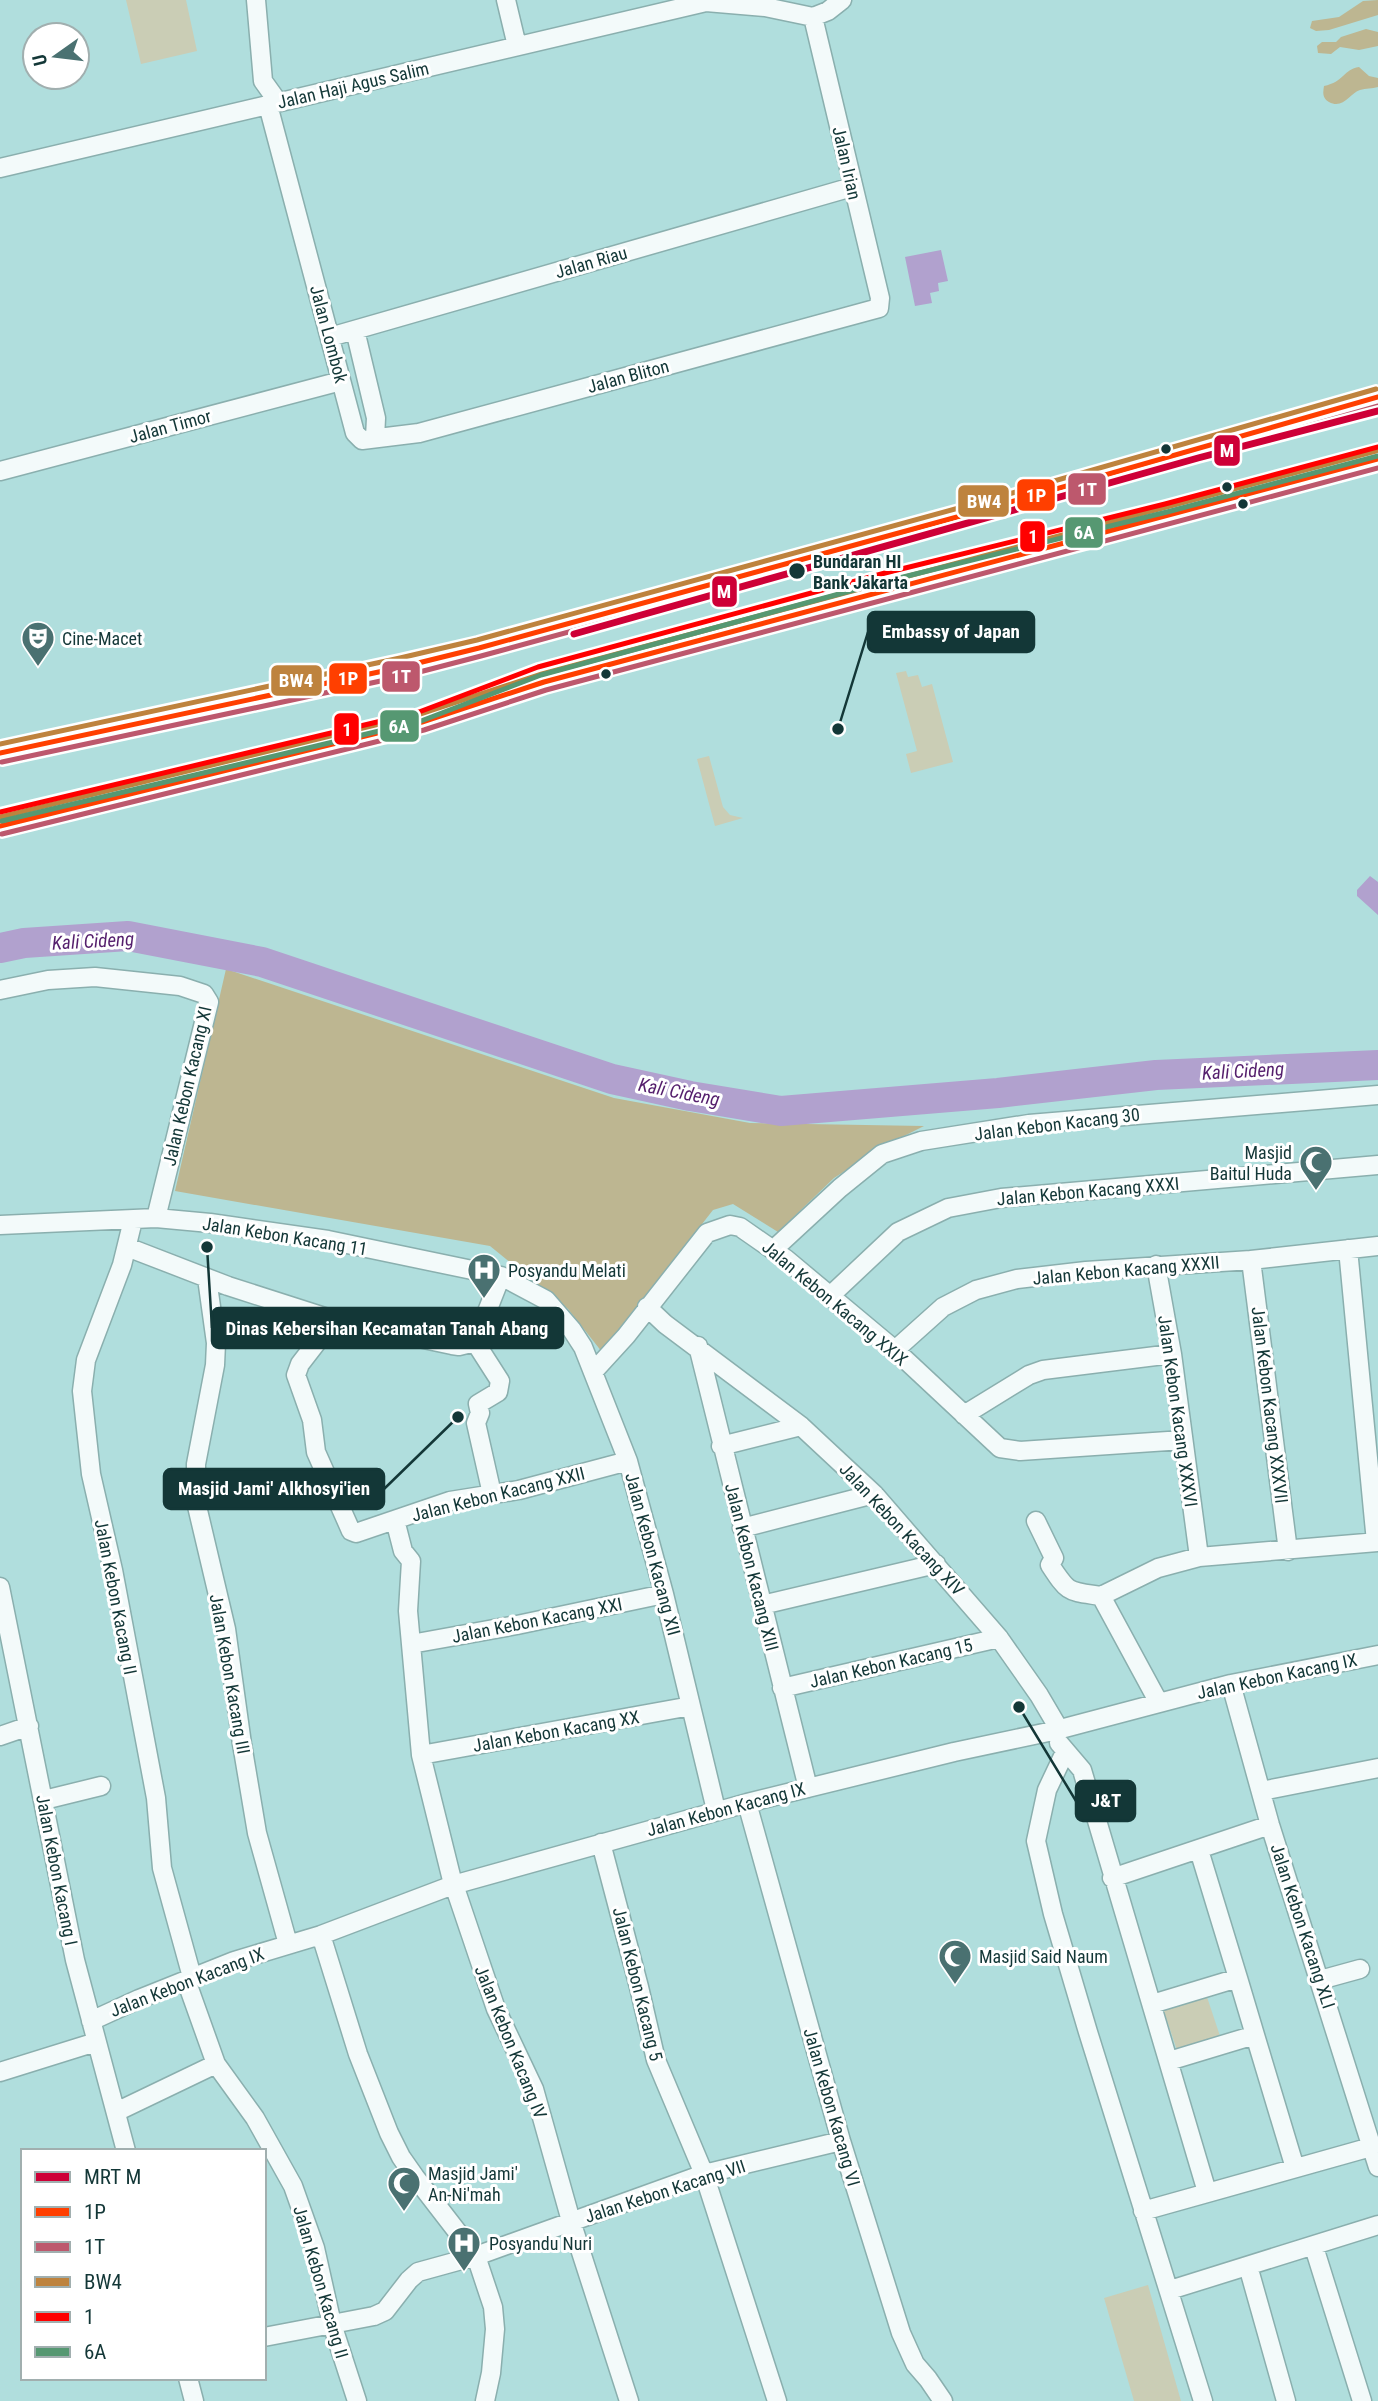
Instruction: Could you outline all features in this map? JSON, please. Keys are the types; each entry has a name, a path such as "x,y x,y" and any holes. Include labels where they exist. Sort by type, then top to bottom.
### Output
{"main road":[{"path":"0,753 479,648 979,511 1378,397"},
{"path":"0,826 422,722 544,682 1378,459"}],"street":[{"name":"Jalan Lombok","path":"256,0 263,81 273,104 355,433 362,440 375,438 376,418 355,330"},
{"path":"506,0 517,46"},
{"path":"813,17 828,11 842,0"},
{"name":"Jalan Haji Agus Salim","path":"0,168 707,1 813,17"},
{"name":"Jalan Irian","path":"813,17 880,298 879,308"},
{"name":"Jalan Riau","path":"330,337 852,187"},
{"name":"Jalan Bliton","path":"375,438 419,433 879,308"},
{"name":"Jalan Timor","path":"0,471 341,381"},
{"name":"Jalan Kebon Kacang XI","path":"0,990 48,980 95,976 180,986 204,993 209,1002 156,1218"},
{"name":"Jalan Kebon Kacang 30","path":"774,1249 840,1188 882,1154 921,1141 1042,1123 1378,1095"},
{"name":"Jalan Kebon Kacang XXXI","path":"830,1296 898,1232 948,1208 1001,1198 1378,1164"},
{"name":"Jalan Kebon Kacang 11","path":"0,1225 156,1218 328,1240 501,1276 546,1300 556,1311"},
{"name":"Jalan Kebon Kacang II","path":"133,1220 122,1265 86,1360 82,1391 91,1474 113,1570 156,1798 162,1868 189,1978 216,2064 255,2118 293,2186 315,2249 331,2324 356,2401"},
{"name":"Jalan Kebon Kacang XXIX","path":"594,1371 626,1336 707,1233 730,1225 740,1227 774,1249 895,1350 1000,1448 1020,1451 1183,1440"},
{"name":"Jalan Kebon Kacang XXXII","path":"895,1350 943,1307 976,1290 1017,1279 1156,1265 1251,1260 1378,1246"},
{"path":"127,1247 207,1278 334,1320 452,1345 475,1342"},
{"path":"1036,1521 1054,1558 1050,1565 1064,1586 1072,1592 1101,1596 1158,1568 1199,1557 1377,1542 1348,1249"},
{"name":"Jalan Kebon Kacang XXXVII","path":"1251,1260 1288,1551"},
{"name":"Jalan Kebon Kacang XXXVI","path":"1156,1265 1172,1354 1199,1557"},
{"path":"475,1342 501,1276"},
{"name":"Jalan Kebon Kacang III","path":"207,1278 216,1329 215,1365 196,1464 196,1502 226,1629 257,1833 288,1944"},
{"name":"Jalan Kebon Kacang XIV","path":"647,1307 665,1324 698,1346 801,1426 874,1494 999,1638 1039,1695 1066,1752 1082,1770 1207,2192"},
{"name":"Jalan Kebon Kacang XII","path":"556,1311 583,1348 628,1461 664,1594 716,1810"},
{"name":"Jalan Kebon Kacang XXII","path":"334,1320 300,1364 296,1375 312,1420 316,1452 351,1531 356,1533 450,1501 519,1490 628,1461"},
{"path":"475,1342 500,1381 498,1392 478,1404 480,1415 476,1423 492,1494"},
{"name":"Jalan Kebon Kacang XIII","path":"698,1346 808,1788"},
{"path":"964,1415 1029,1375 1043,1370 1172,1354"},
{"path":"721,1446 801,1426"},
{"path":"742,1528 874,1494"},
{"name":"Jalan Kebon Kacang IV","path":"395,1520 403,1551 411,1561 408,1611 421,1755 453,1885 500,2020 534,2089 571,2221 629,2401"},
{"path":"762,1605 936,1564"},
{"name":"Jalan Kebon Kacang I","path":"0,1587 75,1960 125,2149"},
{"name":"Jalan Kebon Kacang XXI","path":"411,1644 664,1594"},
{"path":"1101,1596 1159,1703"},
{"name":"Jalan Kebon Kacang 15","path":"782,1688 999,1638"},
{"name":"Jalan Kebon Kacang IX","path":"91,2021 189,1978 321,1935 453,1885 716,1810 1056,1730 1231,1684 1378,1654"},
{"name":"Jalan Kebon Kacang XLI","path":"1231,1684 1270,1825 1378,2168"},
{"name":"Jalan Kebon Kacang XX","path":"421,1755 691,1706"},
{"path":"0,1735 29,1726"},
{"path":"1066,1752 1047,1790 1036,1841 1053,1913 1203,2401"},
{"path":"1261,1791 1378,1768"},
{"path":"44,1800 101,1786"},
{"name":"Jalan Kebon Kacang VI","path":"747,1802 841,2141 901,2333 915,2364 943,2401"},
{"path":"1112,1878 1270,1825"},
{"name":"Jalan Kebon Kacang 5","path":"601,1843 656,2060 704,2174 777,2401"},
{"path":"1199,1850 1295,2168"},
{"path":"321,1935 358,2054 389,2133 401,2157 440,2212 476,2256 493,2306 494,2318 491,2373 485,2401"},
{"path":"1320,1980 1360,1969"},
{"path":"1152,2004 1238,1978"},
{"path":"1169,2061 1255,2035"},
{"path":"0,2072 96,2042"},
{"path":"116,2112 216,2064"},
{"name":"Jalan Kebon Kacang VII","path":"266,2337 374,2316 385,2311 418,2272 476,2256 704,2174 841,2141"},
{"path":"1143,2211 1371,2147"},
{"path":"1170,2290 1378,2225"},
{"path":"1314,2246 1362,2401"},
{"path":"1248,2266 1286,2401"},
{"path":"189,2380 194,2401"}],"green space":[{"path":"126,0 186,0 197,51 141,64"},
{"path":"906,671 908,677 918,675 922,687 932,684 953,762 911,773 906,754 917,751 896,673"},
{"path":"709,756 723,807 730,815 743,818 715,826 697,759"},
{"path":"1205,1991 1221,2039 1178,2053 1162,2006"},
{"path":"1148,2285 1181,2401 1134,2401 1104,2298"}],"shaded area":[{"path":"1378,0 1378,15 1329,30 1316,31 1310,28 1312,21 1339,17 1363,1"},
{"path":"1366,29 1378,32 1378,46 1359,50 1340,47 1331,54 1318,53 1317,46 1322,42 1336,42 1341,37"},
{"path":"1359,67 1369,76 1378,78 1378,87 1360,90 1338,104 1325,99 1324,86 1336,82 1350,70"},
{"path":"941,250 948,281 938,283 939,291 930,293 932,303 915,306 905,257"},
{"path":"1370,876 1378,882 1378,915 1357,896 1357,890"},
{"path":"226,969 614,1098 750,1123 924,1126 884,1146 834,1178 778,1232 733,1204 713,1210 602,1352 568,1309 490,1246 175,1191"}],"waterway":[{"name":"Kali Cideng","path":"0,948 24,943 128,936 262,962 612,1079 690,1096 781,1111 998,1093 1156,1075 1378,1065"}],"metro line":[{"name":"M","path":"574,634 1198,458 1378,411"}],"transit line":[{"name":"BW4","path":"0,744 477,640 977,503 1376,389"},
{"name":"1P","path":"0,753 479,648 979,511 1378,397"},
{"name":"1T","path":"2,762 404,676 981,519 1378,406"},
{"name":"1","path":"0,812 419,712 538,667 885,573 1165,504 1378,447"},
{"name":"BW4","path":"0,817 420,714 542,674 1376,451"},
{"name":"6A","path":"2,821 421,721 541,675 887,581 1167,512 1378,456"},
{"name":"1P","path":"0,826 422,722 544,682 1378,459"},
{"name":"1T","path":"2,834 424,730 546,690 1378,468"}],"place":[{"name":"Bundaran HI Bank Jakarta","path":"797,571"},
{"name":"Cine-Macet","path":"38,668"},
{"name":"Embassy of Japan","path":"838,729"},
{"name":"Masjid Baitul Huda","path":"1316,1192"},
{"name":"Dinas Kebersihan Kecamatan Tanah Abang","path":"207,1247"},
{"name":"Posyandu Melati","path":"484,1300"},
{"name":"Masjid Jami' Alkhosyi'ien","path":"458,1417"},
{"name":"J&T","path":"1019,1707"},
{"name":"Masjid Said Naum","path":"955,1986"},
{"name":"Masjid Jami' An-Ni'mah","path":"404,2213"},
{"name":"Posyandu Nuri","path":"464,2273"}]}
